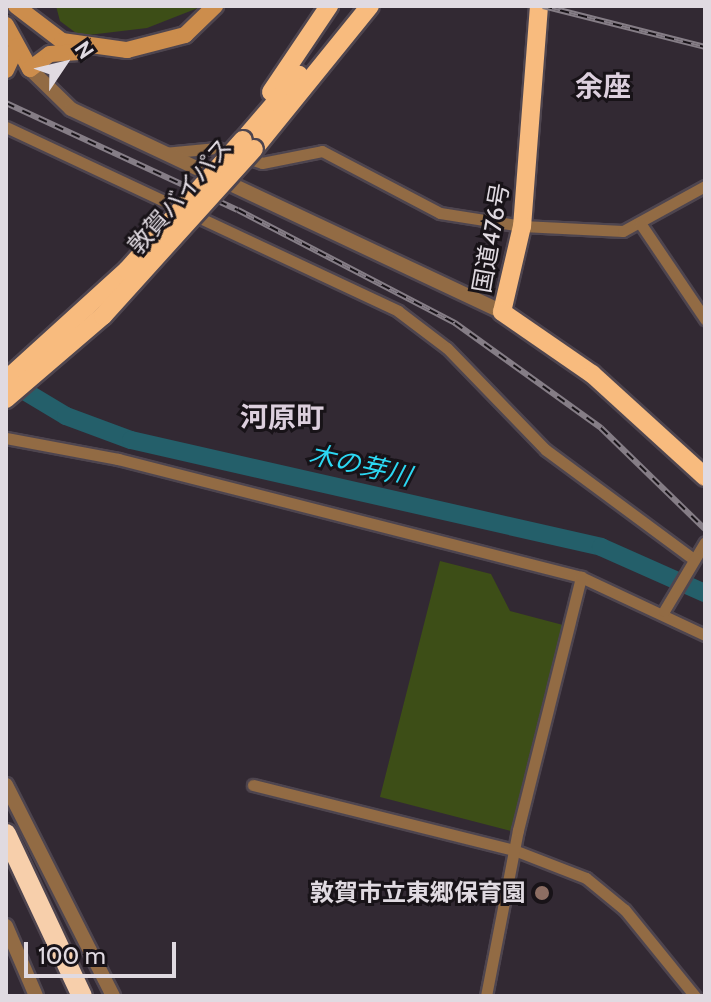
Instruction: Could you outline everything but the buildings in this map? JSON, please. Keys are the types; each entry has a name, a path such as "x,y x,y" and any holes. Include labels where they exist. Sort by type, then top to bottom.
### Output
{"highway":[{"path":"246,142 329,6"},
{"name":"敦賀バイパス","path":"6,399 103,316 360,6"},
{"name":"敦賀バイパス","path":"6,380 94,304 372,6"},
{"name":"国道476号","path":"539,6 522,226 502,312 592,374 704,473"},
{"path":"6,407 103,316"},
{"path":"7,843 69,996"},
{"path":"7,843 82,996"}],"main road":[{"path":"16,6 51,37 109,50"},
{"path":"6,25 30,69 56,52 109,50 173,41 215,6"},
{"path":"6,70 17,46"}],"street":[{"path":"30,69 63,105 160,154 502,312"},
{"path":"6,127 398,311 447,348 546,450 691,560"},
{"path":"160,154 217,148 262,163 322,151 440,213 522,226 623,231 705,186"},
{"path":"640,223 705,319"},
{"path":"6,438 118,459 581,577 667,606 705,635"},
{"path":"667,606 691,560 705,542"},
{"path":"486,996 514,850 581,577"},
{"path":"6,785 113,996"},
{"path":"253,785 514,850 586,878 625,910 695,996"},
{"path":"6,926 36,996"}],"green space":[{"path":"56,6 203,6 147,28 80,36 60,21"},
{"path":"440,561 491,574 510,611 563,625 511,831 380,797"}],"waterway":[{"name":"木の芽川","path":"6,380 66,416 131,440 601,547 705,593"}],"railway":[{"path":"543,6 705,47"},
{"path":"6,103 238,210 455,323 601,428 705,529"}],"place":[{"name":"敦賀市立東郷保育園","path":"542,893"}],"district":[{"name":"余座","path":"603,86"},
{"name":"河原町","path":"282,417"}]}
